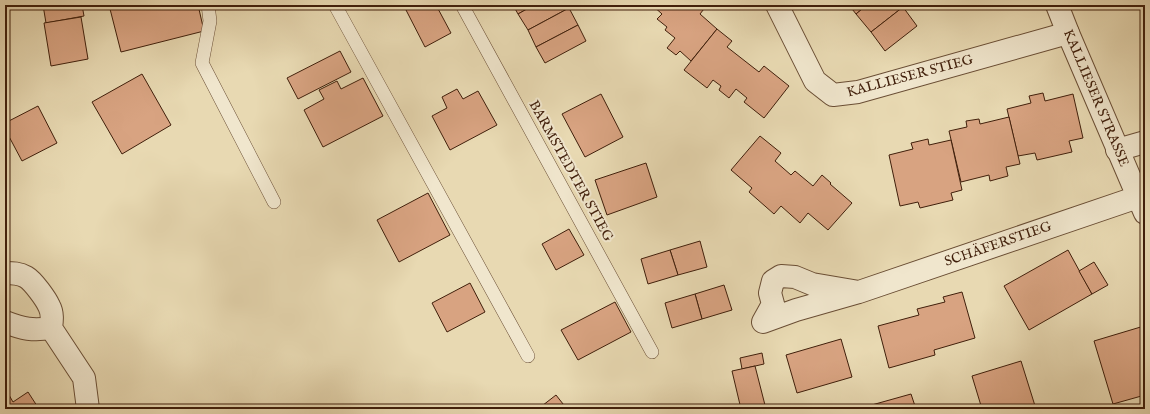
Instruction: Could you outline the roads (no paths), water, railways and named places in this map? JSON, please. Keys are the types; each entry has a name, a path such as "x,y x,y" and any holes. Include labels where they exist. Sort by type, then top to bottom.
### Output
{"street":[{"name":"KALLIESER STIEG","path":"777,5 815,81 834,94 858,92 1068,33"},
{"name":"KALLIESER STRASSE","path":"1057,5 1141,205"},
{"path":"1117,150 1145,142"},
{"name":"SCHÄFERSTIEG","path":"859,292 1141,205"},
{"path":"5,273 16,273 27,278 50,307 52,328 84,378 88,409"},
{"path":"5,322 18,327 38,330 52,328"}],"lane":[{"path":"208,5 210,21 202,63 274,202"},
{"path":"335,5 528,356"},
{"name":"BARMSTEDTER STIEG","path":"462,5 652,352"}]}
